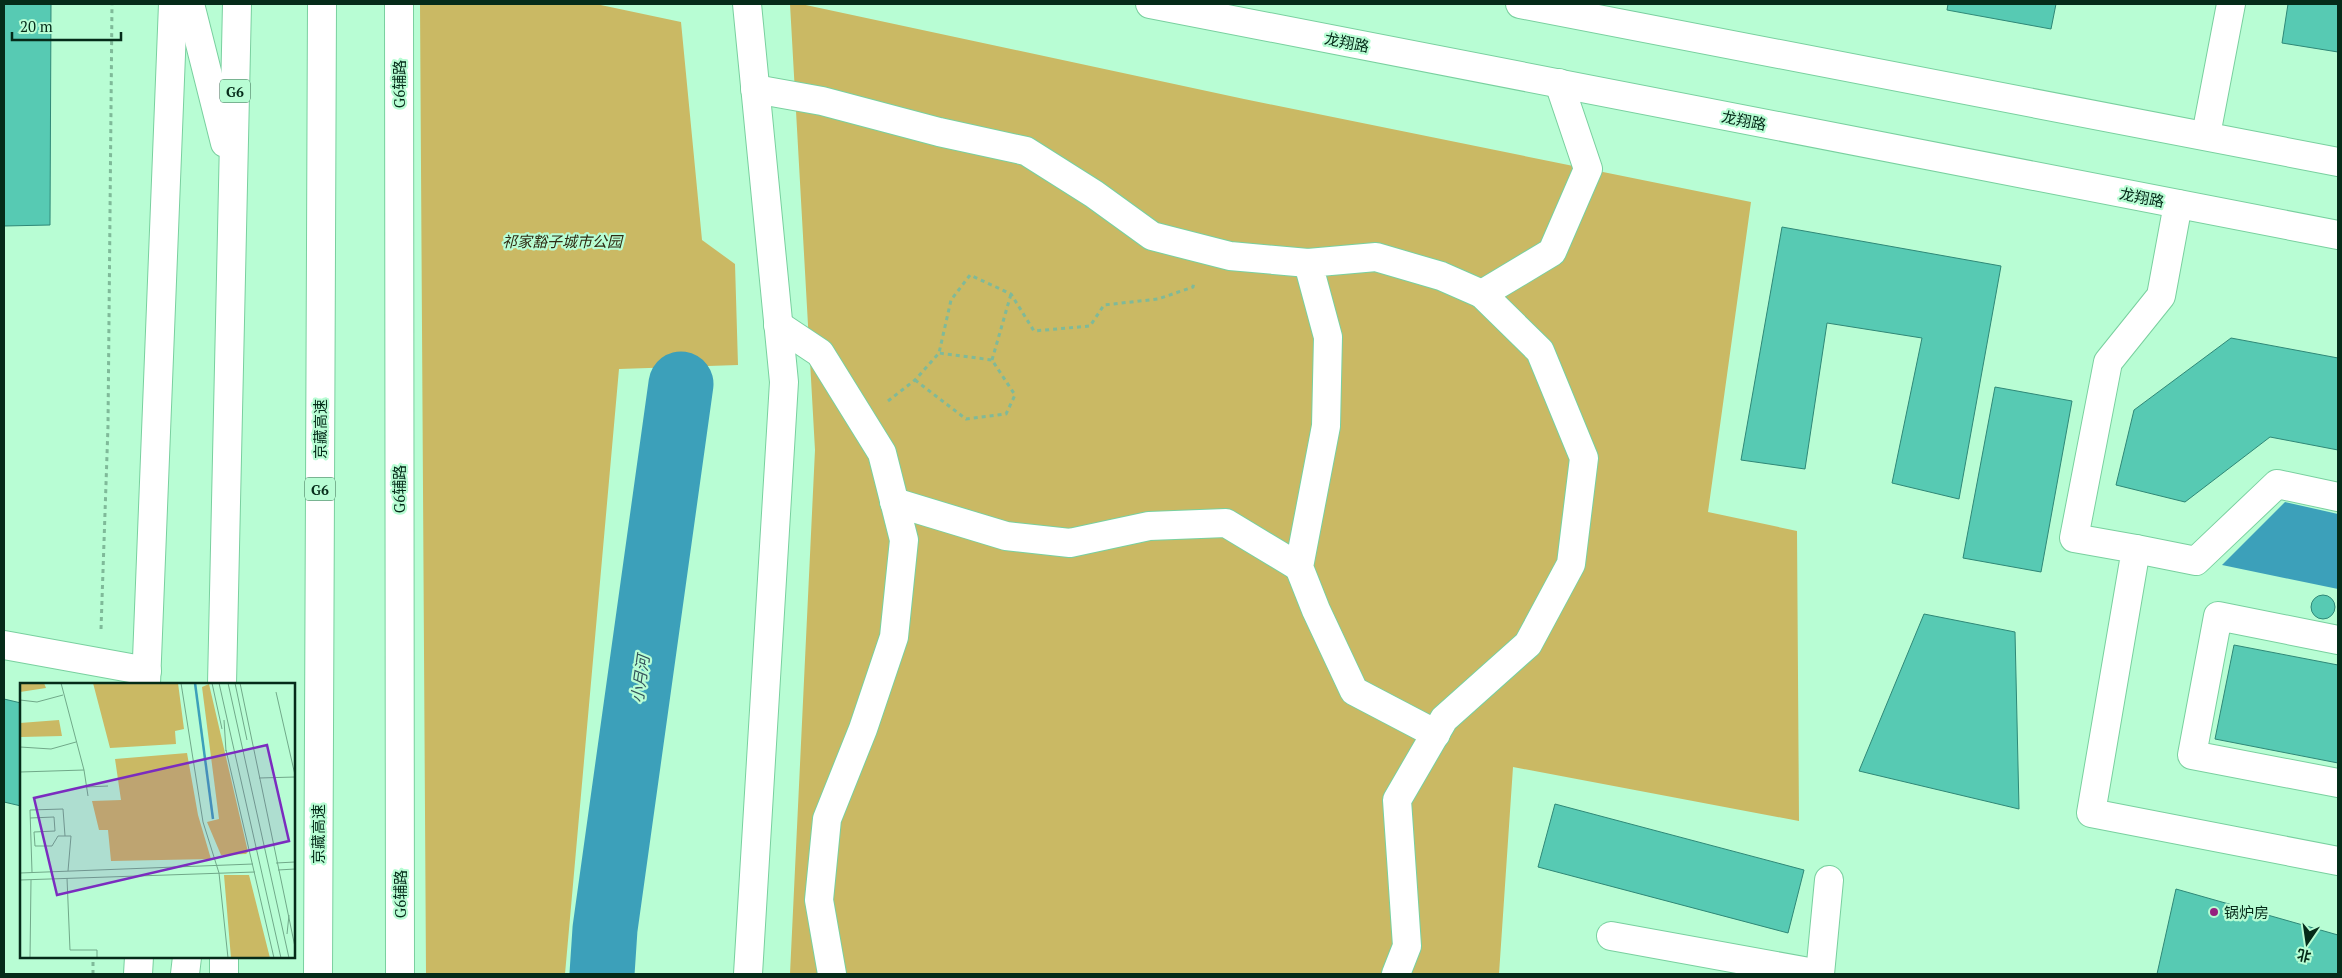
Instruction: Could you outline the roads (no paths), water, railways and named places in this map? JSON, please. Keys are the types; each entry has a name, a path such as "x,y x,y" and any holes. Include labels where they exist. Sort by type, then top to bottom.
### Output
{"main road":[{"path":"4,645 100,663 147,677 173,4"},
{"path":"190,4 234,179"},
{"name":"G6","path":"222,683 221,651 237,4"},
{"name":"京藏高速","path":"318,974 322,4"},
{"name":"G6辅路","path":"398,4 400,974"},
{"path":"747,4 784,382 748,974"},
{"name":"龙翔路","path":"1150,4 2338,235"},
{"path":"1520,4 2338,162"},
{"path":"2206,135 2231,4"},
{"path":"1482,294 1552,252 1588,169 1559,84"},
{"path":"755,89 822,101 939,132 1026,152 1094,194 1152,236 1230,256 1308,263 1376,258 1441,276 1482,294 1540,351 1584,458 1571,564 1528,644 1444,719 1397,800 1407,946 1396,974"},
{"path":"2178,204 2161,296 2108,362 2074,538 2196,561 2277,484 2338,496"},
{"path":"1308,263 1328,337 1326,416 1299,567 1316,610 1354,691 1436,734"},
{"path":"778,325 820,353 882,453 904,540 894,637 863,729 827,819 819,900 832,974"},
{"path":"894,502 1006,536 1070,543 1149,526 1226,523 1299,567"},
{"path":"2136,549 2161,573"},
{"path":"2136,549 2091,813 2338,860"},
{"path":"2338,640 2218,616 2192,755 2338,782"},
{"path":"218,683 221,651"},
{"path":"1611,936 1820,974 1829,880"},
{"path":"138,974 139,958"},
{"path":"184,974 186,958"},
{"path":"224,958 224,974"}],"water":[{"path":"2285,502 2338,514 2338,589 2222,565"}],"waterway":[{"name":"小月河","path":"602,974 605,929 681,384"}],"place":[{"name":"锅炉房","path":"2214,912"}],"park label":[{"name":"祁家豁子城市公园","path":"562,241"}]}
